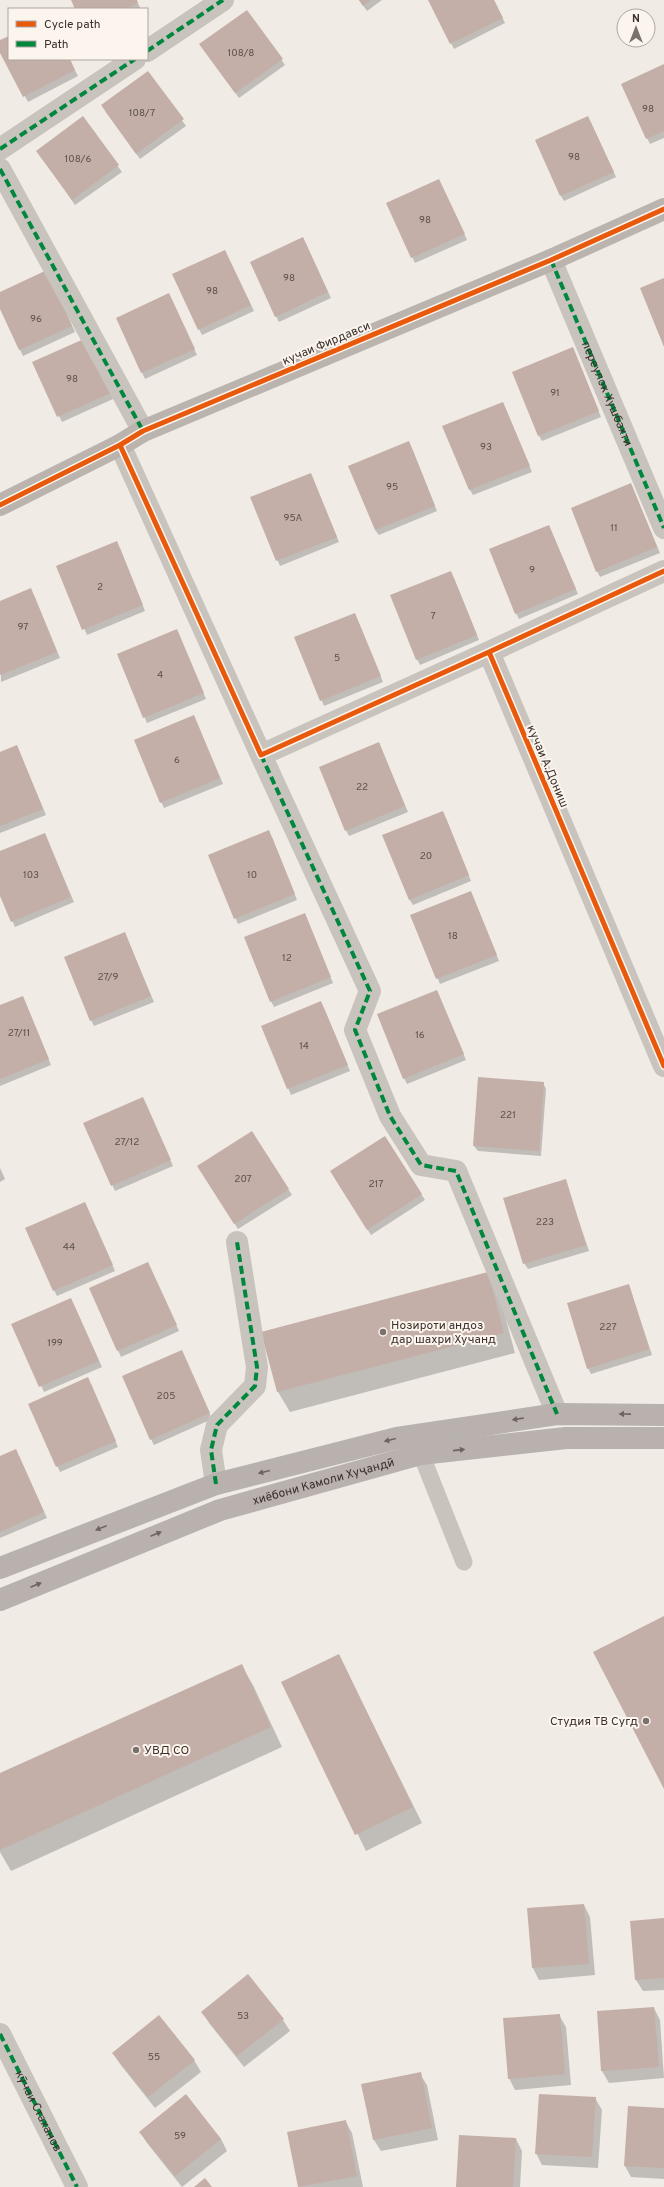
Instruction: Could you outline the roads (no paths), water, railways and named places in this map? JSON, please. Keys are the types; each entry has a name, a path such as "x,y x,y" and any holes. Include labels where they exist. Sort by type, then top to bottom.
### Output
{"main road":[{"name":"хиёбони Камоли Хуҷандӣ","path":"0,1568 216,1484 397,1438 556,1414 664,1415"},
{"name":"хиёбони Камоли Хуҷандӣ","path":"0,1600 220,1510 421,1454 566,1438 664,1438"}],"street":[{"path":"148,50 223,0"},
{"path":"0,149 134,60"},
{"path":"0,170 143,431"},
{"name":"кучаи Фирдавси","path":"0,505 120,445 143,431 551,260 664,209"},
{"name":"переулок Хушбахти","path":"551,260 664,528"},
{"path":"120,445 370,992 355,1030 390,1116 421,1165 456,1171 556,1414"},
{"path":"261,755 664,571"},
{"name":"кучаи А.Дониш","path":"489,652 664,1066"},
{"path":"216,1484 211,1450 217,1425 255,1386 257,1367 238,1242"},
{"name":"кӯчаи Стаханов","path":"0,2034 77,2187"}],"lane":[{"path":"421,1454 464,1562"}],"place":[{"name":"Нозироти андоз дар шахри Хучанд","path":"383,1332"},
{"name":"Студия ТВ Сугд","path":"646,1721"},
{"name":"УВД СО","path":"136,1750"}]}
